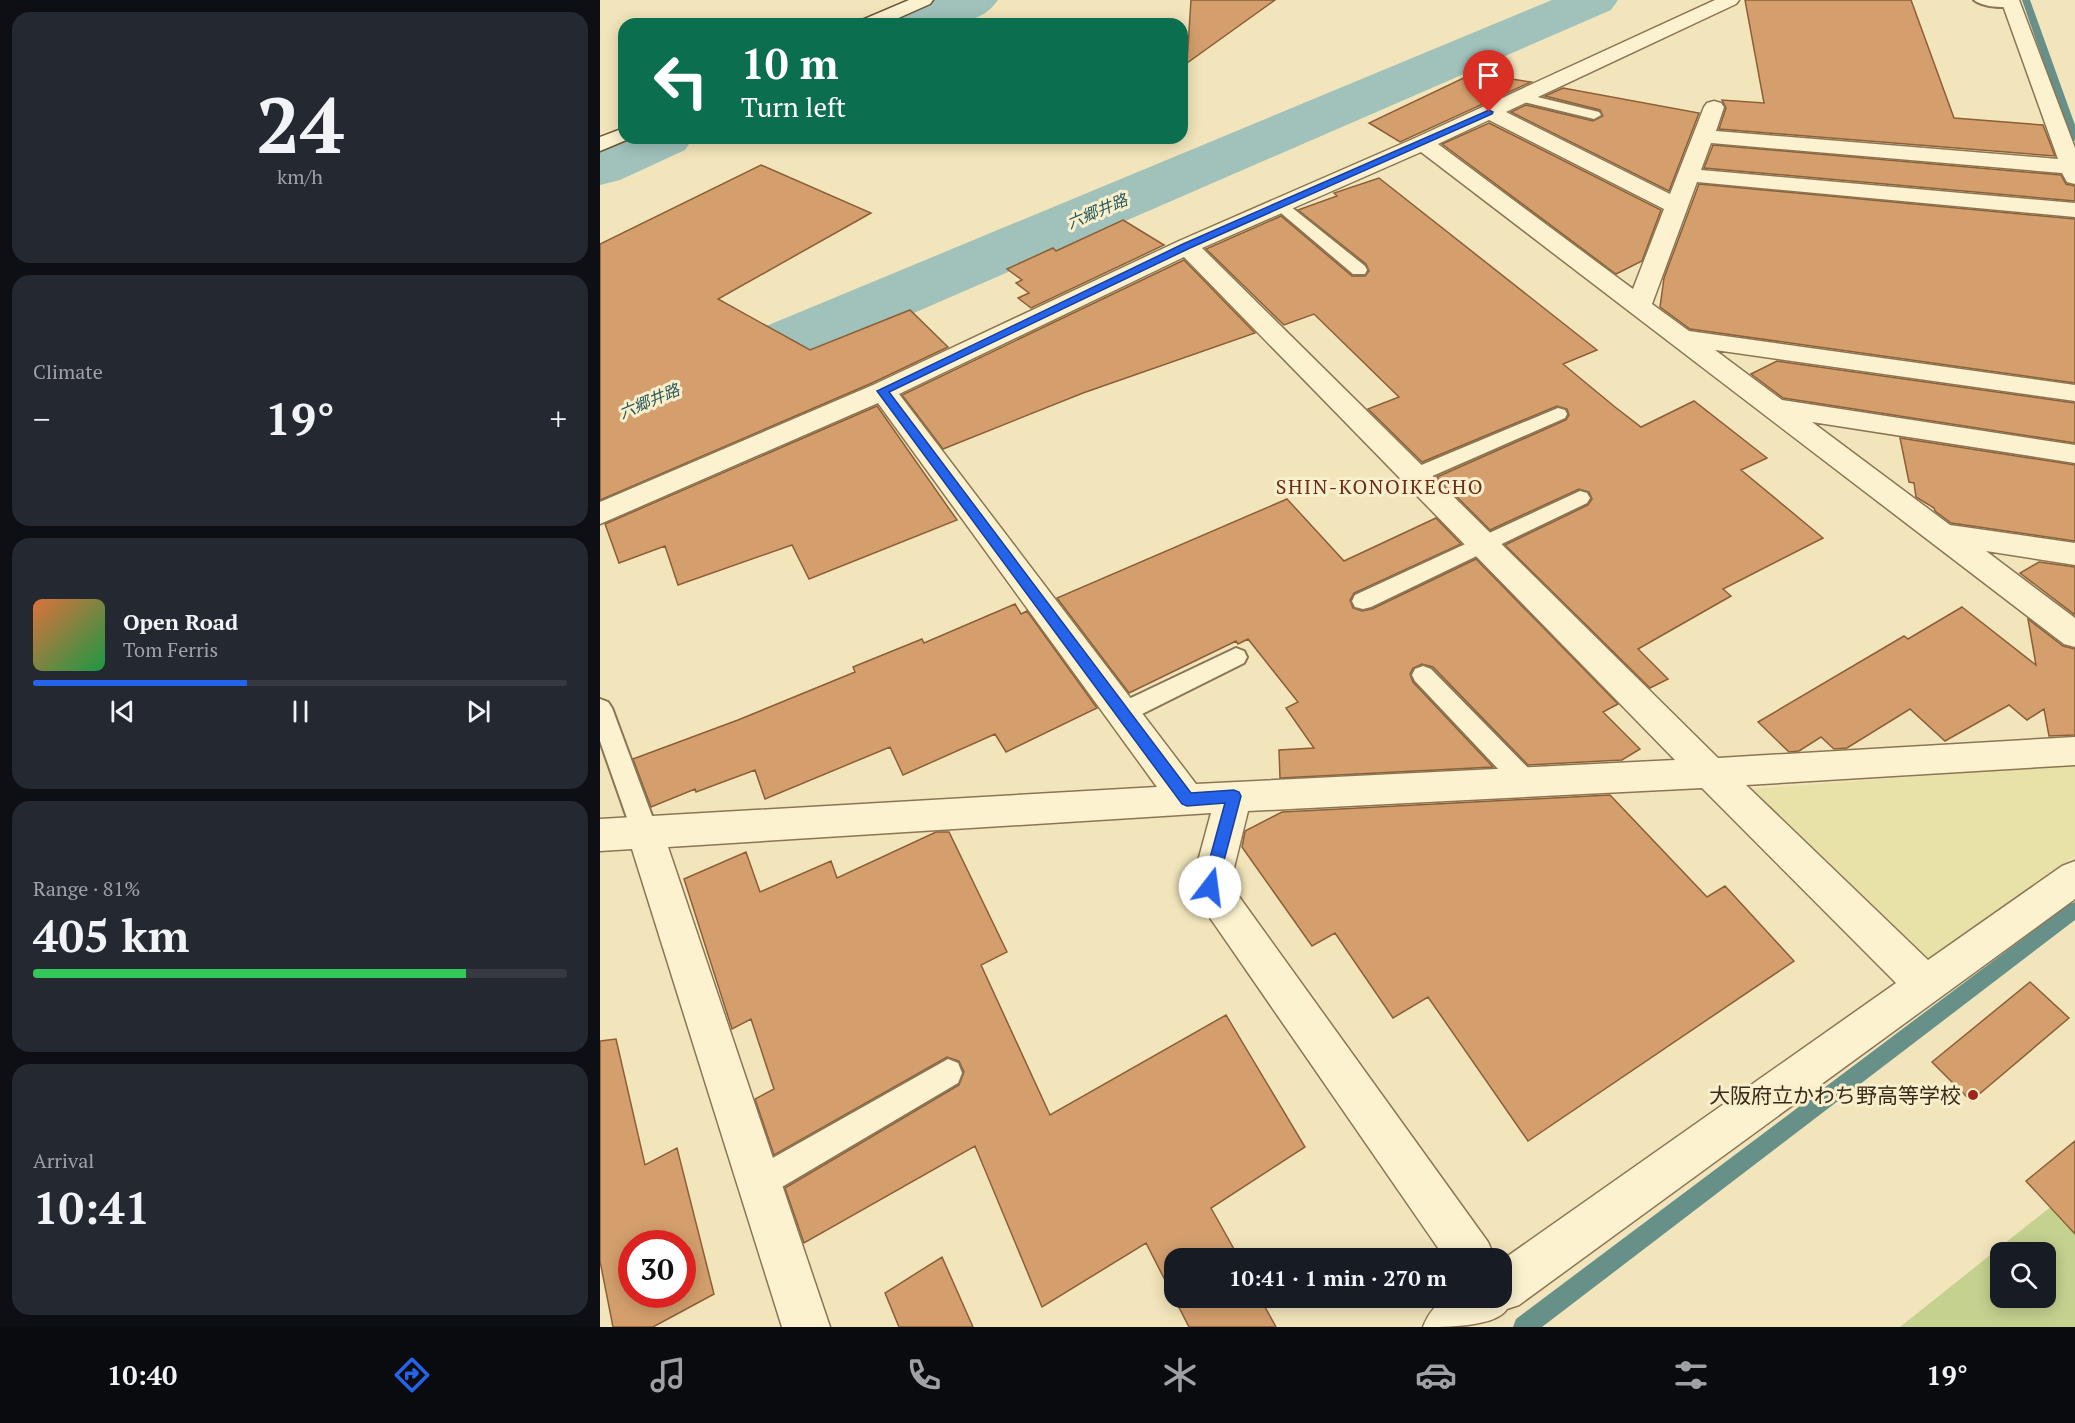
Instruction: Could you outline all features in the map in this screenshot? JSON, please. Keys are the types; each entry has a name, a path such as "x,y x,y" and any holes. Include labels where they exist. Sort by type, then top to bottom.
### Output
{"street":[{"path":"883,18 924,0"},
{"path":"600,514 883,391 1186,246 1423,143 1730,0"},
{"path":"1703,136 2073,172 2010,1"},
{"path":"1639,306 1714,106"},
{"path":"1489,112 1676,206"},
{"path":"600,145 618,137"},
{"path":"1423,143 2075,634"},
{"path":"1688,175 2075,210"},
{"path":"1186,246 1710,773 1926,985"},
{"path":"1680,338 2075,393"},
{"path":"883,391 1187,800"},
{"path":"1774,408 2075,454"},
{"path":"1943,535 2075,554"},
{"path":"600,835 1234,796 1526,783 2075,751"},
{"path":"1234,796 1210,887 1465,1248"},
{"path":"645,832 806,1327"},
{"path":"1512,1281 2075,878"},
{"path":"1447,1327 1474,1308"}],"lane":[{"path":"1980,0 2010,1"},
{"path":"1521,97 1594,115"},
{"path":"1280,205 1359,270"},
{"path":"1414,476 1558,414"},
{"path":"1364,601 1580,498"},
{"path":"1122,713 1236,657"},
{"path":"1423,675 1526,783"},
{"path":"600,708 645,832"},
{"path":"759,1183 948,1073"}],"shaded area":[{"path":"2075,765 2075,856 1926,962 1752,789"}],"green space":[{"path":"2068,1193 2075,1200 2075,1327 1900,1327 1990,1255 1990,1308 2056,1308 2056,1242 2007,1242"}],"building":[{"path":"1191,0 1275,0 1188,62"},
{"path":"1745,0 1911,0 1954,118 2043,125 2055,156 1719,129 1726,108 1722,100 1764,103"},
{"path":"1474,73 1531,82 1400,142 1369,123"},
{"path":"1563,88 1699,113 1669,191 1511,112 1526,105 1593,121 1603,116 1600,110 1545,96"},
{"path":"1489,123 1661,210 1642,261 1616,274 1442,144"},
{"path":"1713,145 2061,175 2066,184 2075,186 2075,201 1704,168"},
{"path":"761,165 871,213 718,299 810,350 910,310 948,347 872,383 600,500 600,244"},
{"path":"1379,178 1597,350 1563,364 1615,407 1641,427 1694,401 1767,458 1741,470 1823,538 1723,589 1731,596 1638,649 1668,679 1650,688 1505,545 1588,505 1592,499 1589,492 1579,489 1490,530 1437,477 1566,420 1569,415 1567,409 1557,406 1422,462 1368,409 1399,397 1314,314 1284,325 1206,249 1281,216 1352,276 1365,276 1369,271 1366,264 1298,210 1337,196 1334,193"},
{"path":"1699,184 2075,219 2075,383 1690,329 1660,307 1664,278"},
{"path":"1123,220 1164,245 1031,308 1018,298 1029,293 1016,283 1022,280 1007,269 1053,248 1056,251"},
{"path":"1184,260 1255,333 1083,393 943,449 902,395"},
{"path":"1777,361 2075,403 2075,443 1783,398 1751,374"},
{"path":"877,406 957,520 809,579 792,545 678,585 665,546 619,563 605,524"},
{"path":"1900,438 2075,465 2075,541 1951,523 1934,508 1916,497 1914,483 1909,482"},
{"path":"1287,499 1344,561 1436,518 1461,544 1354,593 1350,600 1353,608 1362,611 1372,609 1476,559 1618,704 1603,712 1640,749 1622,760 1528,765 1433,667 1422,664 1413,668 1410,674 1413,682 1493,767 1280,778 1279,750 1314,748 1286,708 1298,702 1248,639 1238,644 1236,641 1129,693 1057,598"},
{"path":"2039,562 2075,567 2075,615 2020,573"},
{"path":"1015,604 1021,614 1027,611 1097,708 1006,752 995,734 903,775 890,747 765,799 755,770 696,792 695,789 651,807 633,759 738,720 855,672 853,667 922,639 924,643"},
{"path":"1962,607 2036,665 2028,619 2063,646 2075,649 2075,735 2049,736 2044,709 2027,720 2009,705 1945,741 1910,709 1847,748 1834,749 1821,737 1799,751 1789,752 1758,722 1904,636 1908,639"},
{"path":"1610,795 1707,897 1725,886 1794,961 1528,1141 1428,997 1393,1018 1335,933 1312,946 1242,847 1245,831 1282,812"},
{"path":"936,832 949,832 1007,952 981,965 1050,1115 1226,1015 1305,1147 1211,1208 1233,1248 1164,1248 1164,1278 1146,1243 1042,1307 975,1146 804,1243 785,1188 959,1085 964,1072 959,1061 947,1057 774,1155 755,1099 774,1089 751,1019 732,1029 684,879 746,852 760,892 831,861 837,878"},
{"path":"2030,982 2069,1018 1971,1101 1932,1062"},
{"path":"616,1039 645,1165 677,1148 714,1294 696,1304 696,1230 618,1230 618,1308 688,1308 653,1327 613,1327 600,1261 600,1041"},
{"path":"2075,1141 2075,1234 2026,1181"},
{"path":"942,1257 973,1327 899,1327 885,1293"},
{"path":"1179,1308 1266,1308 1276,1327 1189,1327"}],"waterway":[{"path":"934,18 974,0"},
{"name":"六郷井路","path":"600,422 1594,0"},
{"path":"2026,0 2075,138"},
{"path":"600,168 652,144"},
{"path":"1524,1327 2075,910"}],"place":[{"name":"大阪府立かわち野高等学校","path":"1973,1095"}],"district":[{"name":"SHIN-KONOIKECHO","path":"1380,486"}],"route":[{"path":"1210,887 1234,796 1187,800 883,391 1186,246 1489,112"}]}
